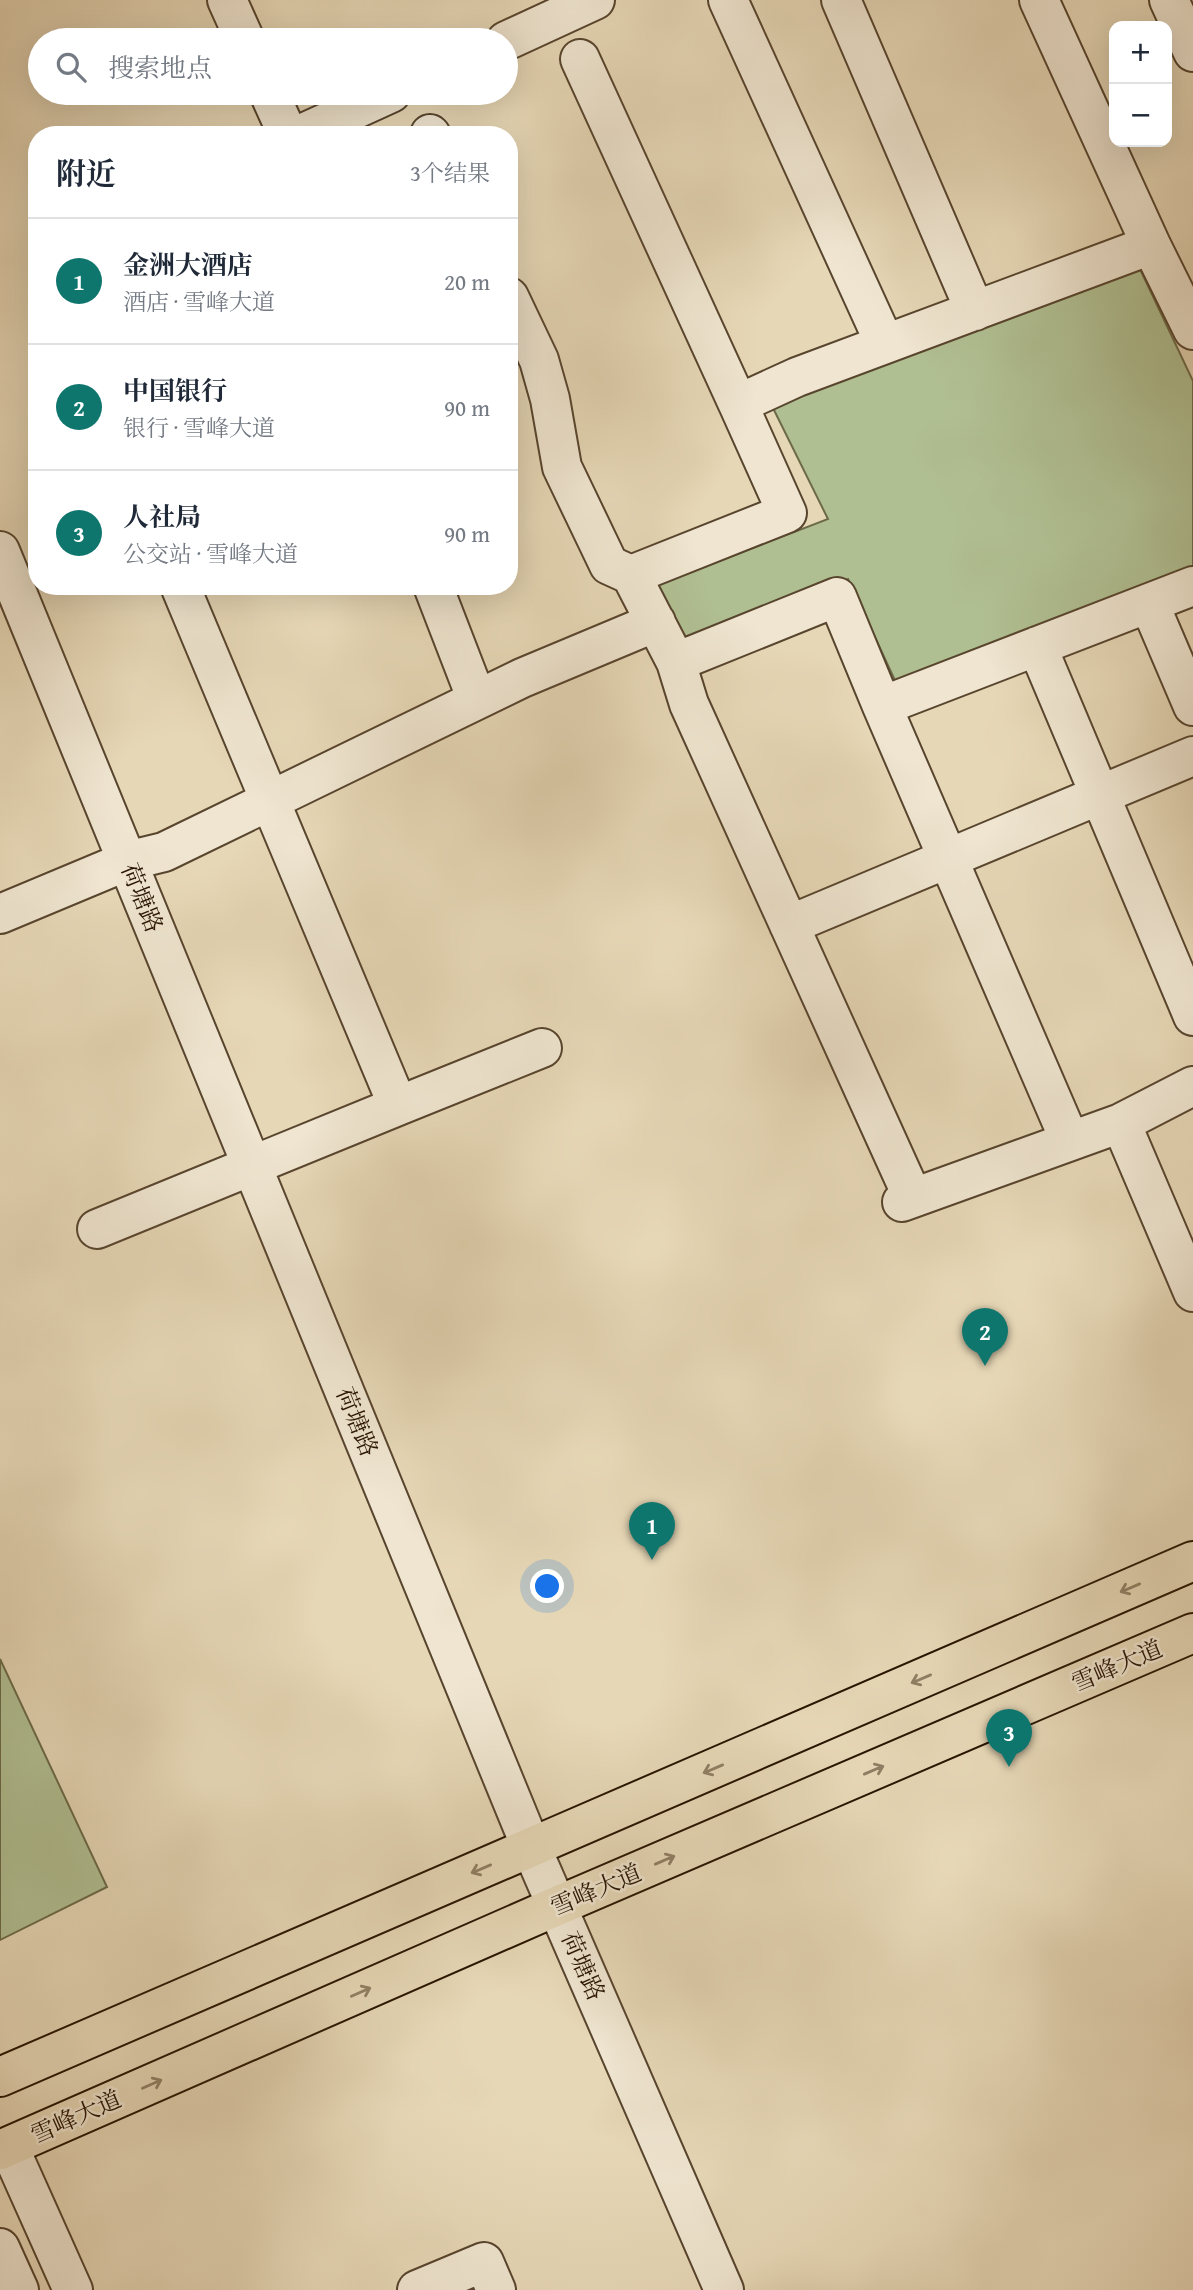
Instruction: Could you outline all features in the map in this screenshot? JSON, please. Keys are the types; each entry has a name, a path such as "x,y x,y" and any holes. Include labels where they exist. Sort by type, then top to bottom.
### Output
{"main road":[{"path":"0,2077 1193,1561"},
{"name":"雪峰大道","path":"4,2149 557,1906 1192,1636"}],"street":[{"path":"227,0 240,28"},
{"path":"518,35 594,0"},
{"path":"728,0 885,344"},
{"path":"841,0 975,311"},
{"path":"1039,0 1151,245 1193,330"},
{"path":"1170,0 1193,52"},
{"path":"580,59 787,513 632,575"},
{"path":"274,105 284,126"},
{"path":"319,126 365,105"},
{"path":"738,404 797,377 1151,245"},
{"path":"518,316 539,360 550,399 562,467 609,565 632,575 676,662 689,704 789,925 907,1200 1121,1123 1193,1086"},
{"name":"荷塘路","path":"0,551 531,1847 724,2290"},
{"path":"882,706 1193,586"},
{"path":"184,595 398,1106"},
{"path":"436,595 477,700"},
{"path":"676,662 837,597 1070,1141"},
{"path":"1149,603 1193,706"},
{"path":"0,914 127,861 164,852 522,678 656,622"},
{"path":"1037,646 1193,1016"},
{"path":"789,925 1193,757"},
{"path":"97,1229 542,1048"},
{"path":"1121,1123 1193,1292"},
{"path":"4,2149 73,2290"},
{"path":"0,2248 19,2290"},
{"path":"417,2290 490,2276"}],"green space":[{"path":"1140,269 1193,381 1193,567 898,687 848,579 684,643 657,585 828,519 772,406"},
{"path":"0,1659 107,1887 0,1940"}],"place":[{"name":"中国银行","path":"985,1366"},
{"name":"金洲大酒店","path":"652,1560"},
{"name":"人社局","path":"1009,1767"}]}
